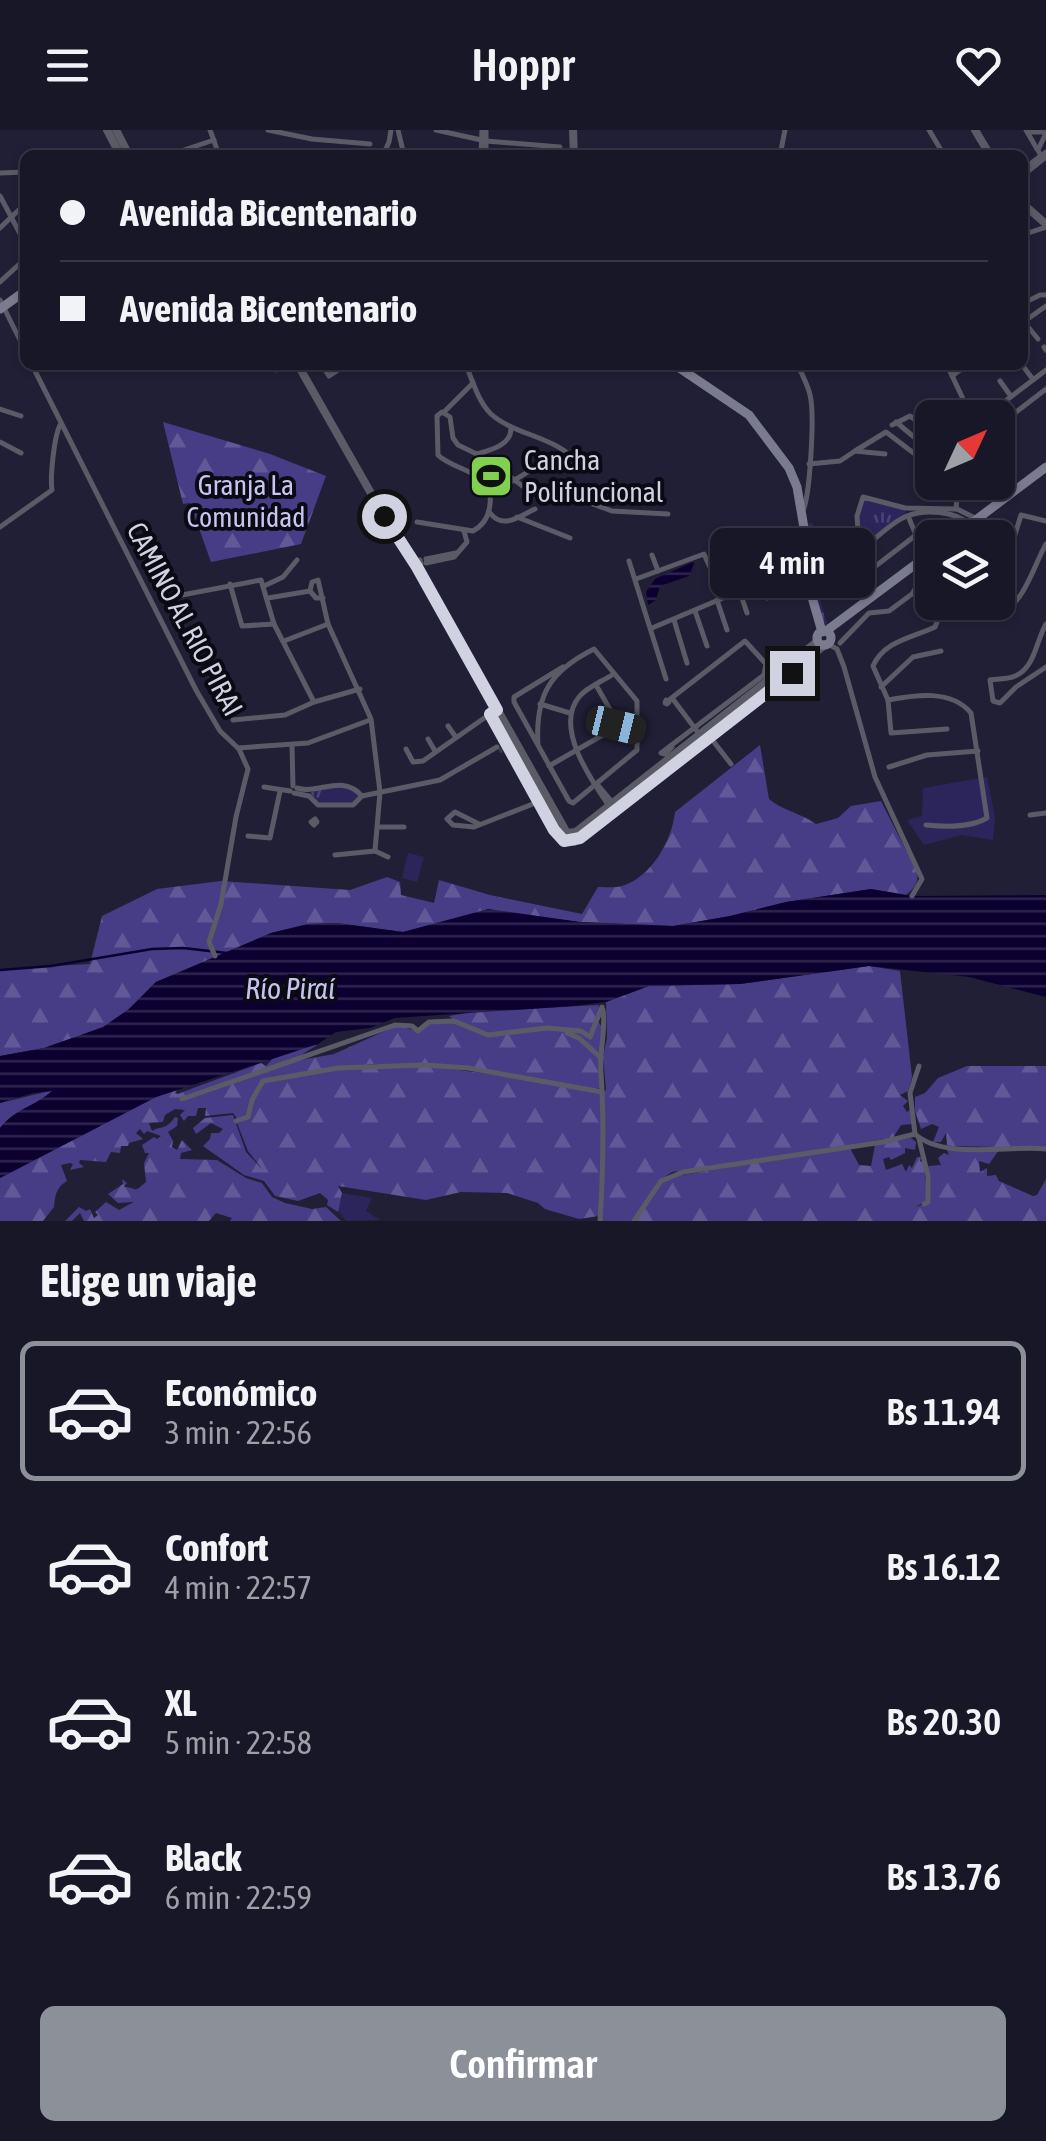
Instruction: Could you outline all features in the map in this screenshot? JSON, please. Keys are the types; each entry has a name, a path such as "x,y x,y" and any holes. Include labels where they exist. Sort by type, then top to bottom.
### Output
{"main road":[{"path":"682,370 749,415 788,468 797,487 801,512 804,578 827,639"},
{"path":"977,520 1046,469"},
{"path":"827,639 915,572"},
{"path":"827,639 915,572"}],"street":[{"path":"210,130 218,150"},
{"path":"268,130 370,144"},
{"path":"436,130 483,141 560,147"},
{"path":"483,150 484,130"},
{"path":"1027,131 1046,132 1043,155"},
{"path":"1027,131 1043,155"},
{"path":"203,150 214,140"},
{"path":"0,196 20,234"},
{"path":"0,228 20,209"},
{"path":"0,282 20,264"},
{"path":"1,306 20,341"},
{"path":"1028,328 1038,339"},
{"name":"CAMINO AL RIO PIRAI","path":"34,370 196,690 220,731 238,748 248,769 222,904 209,942 215,956"},
{"path":"301,370 421,562 495,714 505,745 565,831 578,835 599,819 633,792 701,731 731,703 764,675 766,664 750,643 740,644 672,698 701,731 731,764"},
{"path":"468,370 486,407 509,425 563,450 578,465"},
{"path":"800,370 810,392 812,409 810,486 801,512"},
{"path":"949,370 963,400"},
{"path":"952,376 960,370"},
{"path":"1026,370 1033,380"},
{"path":"1006,400 1046,370"},
{"path":"1000,381 1011,396"},
{"path":"417,522 464,531 479,528 489,510 490,494 477,475 438,455 437,416 447,415 473,383"},
{"path":"1015,413 1046,390"},
{"path":"0,409 21,416"},
{"path":"447,415 452,438 465,450 531,490 574,497 612,511 668,514"},
{"path":"915,420 907,416 894,424 915,438"},
{"path":"0,527 52,490 49,476 60,424"},
{"path":"477,454 510,436 509,425"},
{"path":"809,464 840,461 886,432 915,454"},
{"path":"0,442 21,454"},
{"path":"488,461 490,450"},
{"path":"855,451 884,454"},
{"path":"490,494 499,485 541,464 578,465 595,471"},
{"path":"797,487 810,486"},
{"path":"906,508 916,535 863,574 857,516 862,498 906,508 956,512 968,520"},
{"path":"956,512 957,500"},
{"path":"489,510 502,522 535,509"},
{"path":"861,550 908,516 956,512"},
{"path":"1015,534 1020,515 1046,521"},
{"path":"518,517 570,538"},
{"path":"421,562 456,553 467,542 464,531"},
{"path":"860,540 872,542"},
{"path":"1015,602 1046,544"},
{"path":"652,554 658,570"},
{"path":"636,580 704,554 721,595 727,630"},
{"path":"264,586 282,577 297,560"},
{"path":"630,562 666,679"},
{"path":"652,628 696,611 721,595 762,581 804,578"},
{"path":"166,598 259,579 274,624 314,702"},
{"path":"310,591 312,582 318,580 328,624 360,689 373,730 380,792 375,851"},
{"path":"721,595 762,581"},
{"path":"762,581 767,598"},
{"path":"230,584 242,626 274,624"},
{"path":"672,748 785,674 827,639 869,613 888,612 915,589"},
{"path":"268,598 310,591"},
{"path":"310,591 316,598 323,598"},
{"path":"740,591 747,613"},
{"path":"696,611 707,646"},
{"path":"674,620 687,663"},
{"path":"937,620 934,627 891,645 873,666 888,700 891,733 946,729"},
{"path":"284,640 328,624"},
{"path":"1044,668 1000,703 993,701 990,680 1019,674 1032,660 1046,624"},
{"path":"827,639 837,649 844,667 883,798 918,866 922,879 912,896"},
{"path":"594,649 613,674 637,700 635,754 573,803 514,698 594,649"},
{"path":"881,686 913,657 941,651"},
{"path":"1032,660 1034,666 1044,668"},
{"path":"538,744 540,704 563,666"},
{"path":"611,804 577,750 569,727 570,713 582,694 613,674"},
{"path":"877,677 887,678"},
{"path":"596,685 616,725"},
{"path":"234,720 285,716 314,702 360,689"},
{"path":"888,700 923,694 961,704 970,714 986,820 956,826 926,825"},
{"path":"540,704 570,713"},
{"path":"406,749 416,763 495,714"},
{"path":"442,746 495,714"},
{"path":"238,748 292,746 368,721"},
{"path":"550,766 616,725 638,731"},
{"path":"448,726 455,736"},
{"path":"428,739 435,751"},
{"path":"264,788 309,794 318,805 353,806 362,796 440,780 505,745"},
{"path":"292,746 294,790"},
{"path":"889,767 927,755 978,751"},
{"path":"309,794 322,785 340,784 356,788 362,796"},
{"path":"248,836 270,838 280,791"},
{"path":"599,819 611,804 633,792"},
{"path":"479,824 454,812 447,818 453,824 470,827 479,824 543,800"},
{"path":"314,820 318,805"},
{"path":"1030,815 1046,814"},
{"path":"378,827 404,827"},
{"path":"335,856 375,851 388,857"},
{"path":"564,1032 581,1031 592,1036 602,1007 606,1033 601,1058 604,1090 600,1221"},
{"path":"182,1099 396,1025 418,1030 429,1022 454,1021 488,1035 542,1028 579,1038 601,1058"},
{"path":"236,1121 248,1117 252,1100 263,1082 338,1068 388,1064 452,1066 602,1092"},
{"path":"919,1066 910,1093 928,1176 928,1202 924,1204"},
{"path":"634,1221 670,1174 917,1136 953,1148 1046,1149"}],"green space":[{"name":"Granja La Comunidad","path":"163,422 270,454 326,476 301,544 211,562 190,503 183,504"},
{"path":"867,498 905,510 906,514 868,541 861,539 859,516"},
{"path":"813,523 817,590 828,627 823,625 812,591 807,524"},
{"path":"760,745 769,799 816,824 838,818 851,806 881,801 916,870 917,881 912,889 906,895 871,889 786,902 673,926 580,922 488,910 403,932 337,923 308,924 271,933 156,982 103,1028 44,1048 0,1056 0,969 90,964 102,916 157,889 221,881 350,890 387,877 400,882 401,895 434,903 439,880 582,914 598,887 622,886 643,875 665,845 675,812"},
{"path":"987,777 995,817 993,840 962,835 924,845 907,820 922,816 923,788"},
{"path":"324,786 354,789 360,797 355,803 319,803 310,793"},
{"path":"408,853 424,857 417,882 402,878"},
{"path":"869,966 900,971 912,1077 908,1091 900,1095 908,1101 903,1106 907,1112 910,1110 912,1124 901,1125 893,1138 672,1172 658,1181 632,1221 601,1221 602,1209 599,1216 579,1219 507,1193 461,1192 426,1200 338,1186 342,1193 338,1212 327,1205 328,1200 320,1193 298,1201 275,1196 264,1181 244,1175 203,1146 211,1133 223,1129 211,1123 196,1134 193,1128 205,1118 233,1115 246,1152 263,1170 248,1151 237,1123 249,1118 254,1096 247,1116 238,1120 233,1113 205,1116 206,1108 198,1108 196,1116 188,1116 184,1121 180,1115 185,1110 175,1109 165,1115 163,1122 149,1123 152,1131 178,1118 177,1126 168,1132 172,1147 177,1150 182,1140 192,1150 181,1153 180,1159 217,1160 246,1178 262,1183 272,1197 312,1209 326,1207 341,1221 230,1221 232,1218 216,1213 209,1221 84,1221 80,1213 72,1221 65,1221 79,1207 90,1209 94,1218 106,1202 119,1210 134,1202 118,1203 108,1194 123,1184 122,1179 127,1183 124,1187 135,1189 146,1182 144,1163 149,1153 145,1153 142,1145 161,1136 147,1131 144,1134 140,1129 136,1133 143,1139 121,1146 120,1153 111,1152 106,1162 80,1160 84,1167 70,1170 73,1164 61,1165 67,1181 58,1189 54,1207 43,1221 0,1221 0,1178 156,1097 177,1090 178,1094 261,1063 266,1066 274,1057 313,1043 317,1045 298,1057 204,1090 284,1063 334,1054 396,1026 419,1031 431,1023 456,1022 449,1016 472,1012 599,1005 598,1021 605,1032 599,1057 603,1088 593,1089 601,1093 602,1176 606,1002 649,986 740,984","holes":["373,1064 404,1065 313,1072","427,1066 465,1067 566,1084"]},
{"path":"967,1066 1046,1066 1046,1148 952,1146 947,1145 946,1133 941,1142 933,1142 939,1127 932,1124 921,1129 915,1097 925,1093 938,1078"},
{"path":"54,1090 13,1116 0,1128 0,1103"},
{"path":"911,1138 916,1142 915,1150 905,1148 905,1153 891,1160 883,1159 886,1170 902,1164 906,1172 921,1157 927,1200 916,1207 930,1202 928,1166 941,1165 938,1158 944,1153 949,1155 946,1148 999,1150 989,1164 979,1161 980,1172 987,1168 987,1176 996,1175 999,1181 1033,1196 1046,1179 1046,1221 636,1221 664,1181 676,1176 850,1148 859,1165 871,1166 875,1145"},
{"path":"342,1193 372,1198 366,1211 380,1220 346,1221 337,1209"}],"water":[{"path":"695,561 689,576 660,586 656,600 648,605 646,592 655,579"},
{"name":"Río Piraí","path":"871,889 912,896 1046,895 1046,997 969,977 869,966 740,984 649,986 606,1002 573,1006 395,1018 370,1028 336,1032 318,1044 156,1097 0,1178 0,1128 52,1091 0,1103 0,1056 44,1048 103,1027 129,1009 156,982 271,933 308,924 337,923 403,932 488,909 580,922 673,926"}],"waterway":[{"name":"Río Piraí","path":"0,970 51,966 152,949 227,953"}],"place":[{"name":"Cancha Polifuncional","path":"491,476"}],"route":[{"path":"384,516 497,710 490,714 554,830 564,841 580,838 792,673"}]}
